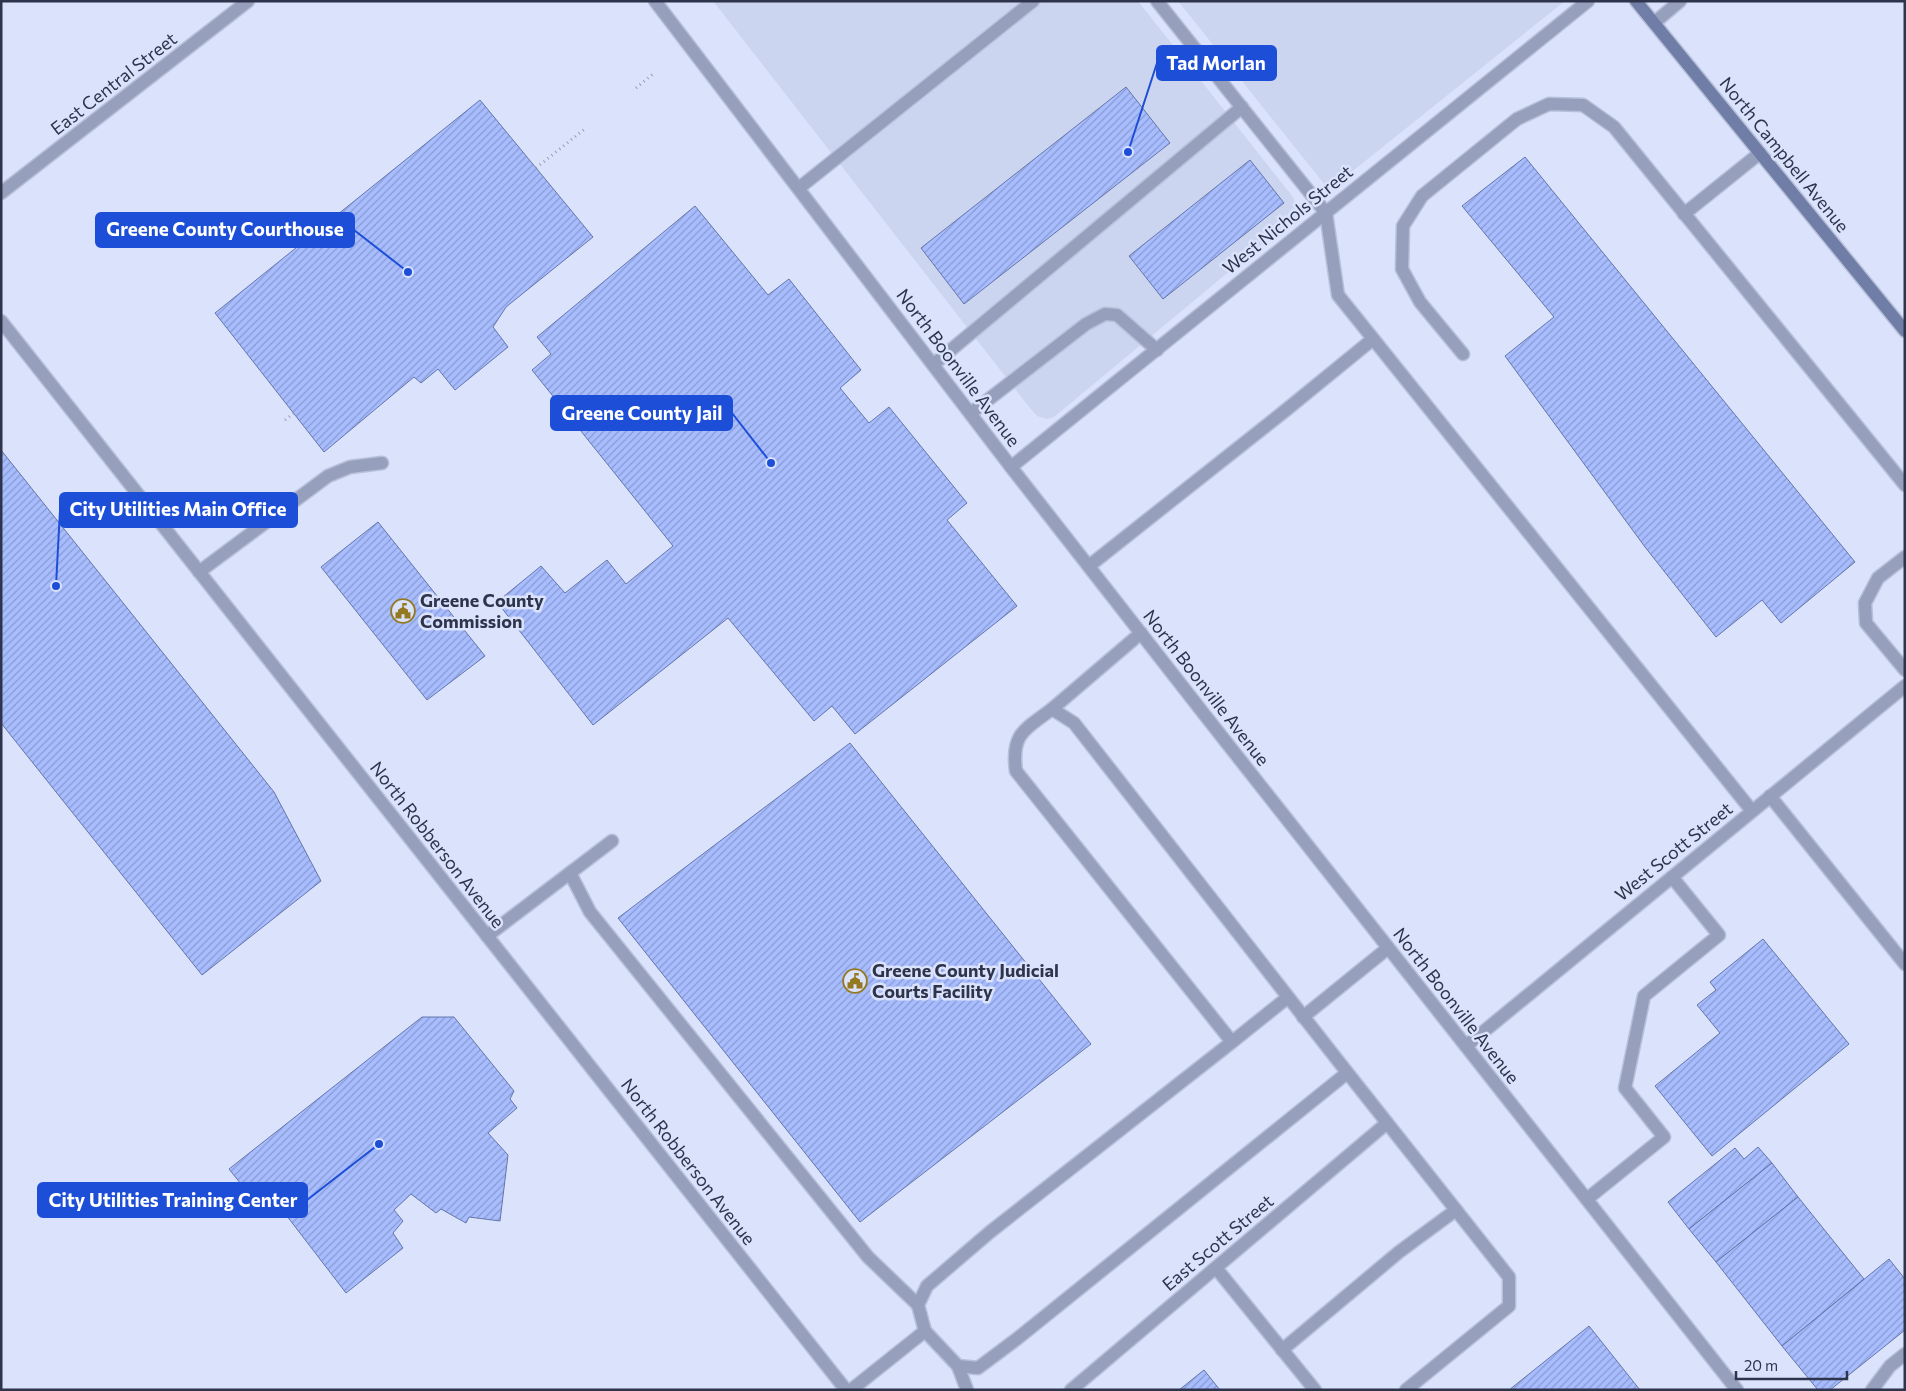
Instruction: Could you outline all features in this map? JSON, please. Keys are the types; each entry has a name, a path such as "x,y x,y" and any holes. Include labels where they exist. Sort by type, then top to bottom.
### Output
{"main road":[{"name":"North Campbell Avenue","path":"1636,1 1905,331"}],"street":[{"name":"North Boonville Avenue","path":"655,1 1011,467 1738,1390"},
{"path":"798,188 1033,1"},
{"path":"1158,1 1326,212 1338,295 1752,811"},
{"name":"West Nichols Street","path":"1011,467 1588,1"},
{"path":"1654,23 1680,1"},
{"name":"East Central Street","path":"1,193 247,2"},
{"path":"1463,354 1420,302 1402,269 1403,226 1422,196 1517,118 1549,104 1584,105 1614,127 1905,485"},
{"path":"934,364 1242,107"},
{"path":"1684,214 1760,154"},
{"path":"970,413 1086,324 1105,314 1117,315 1157,350"},
{"name":"North Robberson Avenue","path":"1,321 846,1390"},
{"path":"1089,566 1373,339"},
{"path":"199,572 328,476 350,467 382,463"},
{"path":"1905,557 1878,578 1865,603 1866,623 1905,670"},
{"path":"1141,633 1052,709 1026,728 1016,742 1014,754 1016,771 1232,1042"},
{"name":"West Scott Street","path":"1466,1046 1905,686"},
{"path":"1052,709 1074,723 1287,998 1509,1277 1509,1306 1406,1390"},
{"path":"1770,796 1905,964"},
{"path":"487,936 612,841"},
{"path":"570,873 590,912 608,935 868,1257 918,1305 925,1331 958,1366 967,1390"},
{"path":"1587,1199 1664,1137 1625,1088 1644,996 1718,935 1672,877"},
{"path":"1303,1017 1388,948"},
{"path":"918,1305 927,1286 990,1232 1287,998"},
{"path":"958,1366 978,1368 1018,1338 1347,1072"},
{"name":"East Scott Street","path":"1071,1390 1387,1123"},
{"path":"1282,1350 1399,1252 1456,1210"},
{"path":"1216,1268 1315,1390"},
{"path":"851,1390 925,1331"},
{"path":"1872,1390 1890,1366 1905,1354"}],"path":[{"path":"636,88 653,74"},
{"path":"536,168 586,128"},
{"path":"285,420 294,413"}],"shaded area":[{"path":"713,1 1138,1 1293,197 1297,207 1296,216 1054,417 1047,419 1037,416"},
{"path":"1178,1 1565,1 1329,190"}],"building":[{"path":"1126,87 1170,143 964,304 921,248"},
{"path":"480,100 593,237 506,307 493,327 508,347 455,390 438,369 421,383 414,377 324,452 215,313"},
{"path":"1525,157 1855,562 1781,623 1762,600 1716,637 1645,547 1505,356 1554,317 1462,206"},
{"path":"1250,160 1284,203 1163,299 1129,256"},
{"path":"695,206 768,295 789,279 861,370 840,388 869,423 889,407 967,503 947,520 1017,606 855,734 832,706 814,721 728,618 593,725 497,602 541,566 565,593 607,560 626,584 673,546 532,370 551,354 537,337"},
{"path":"1,450 274,792 321,881 202,975 1,723"},
{"name":"Greene County Commission","path":"378,522 485,656 427,700 321,567"},
{"name":"Greene County Judicial Courts Facility","path":"850,743 1091,1044 860,1222 618,918"},
{"path":"1763,939 1849,1044 1712,1156 1655,1086 1720,1033 1697,1005 1716,990 1710,982"},
{"path":"422,1017 454,1017 514,1091 510,1099 517,1108 488,1133 508,1155 500,1221 469,1217 466,1223 441,1209 436,1213 411,1194 394,1210 403,1221 393,1233 403,1248 346,1293 280,1207 268,1218 229,1169"},
{"path":"1758,1147 1772,1163 1689,1229 1668,1202 1735,1148 1744,1159"},
{"path":"1772,1163 1798,1197 1716,1262 1689,1229"},
{"path":"1798,1197 1864,1279 1782,1346 1716,1262"},
{"path":"1889,1259 1905,1279 1905,1330 1830,1390 1818,1390 1782,1346"},
{"path":"1589,1326 1640,1390 1509,1390"},
{"path":"1204,1370 1220,1390 1179,1390"}],"place":[{"name":"Tad Morlan","path":"1128,152"},
{"name":"Greene County Courthouse","path":"408,272"},
{"name":"Greene County Jail","path":"771,463"},
{"name":"City Utilities Main Office","path":"56,586"},
{"name":"Greene County Commission","path":"403,611"},
{"name":"Greene County Judicial Courts Facility","path":"855,981"},
{"name":"City Utilities Training Center","path":"379,1144"}]}
